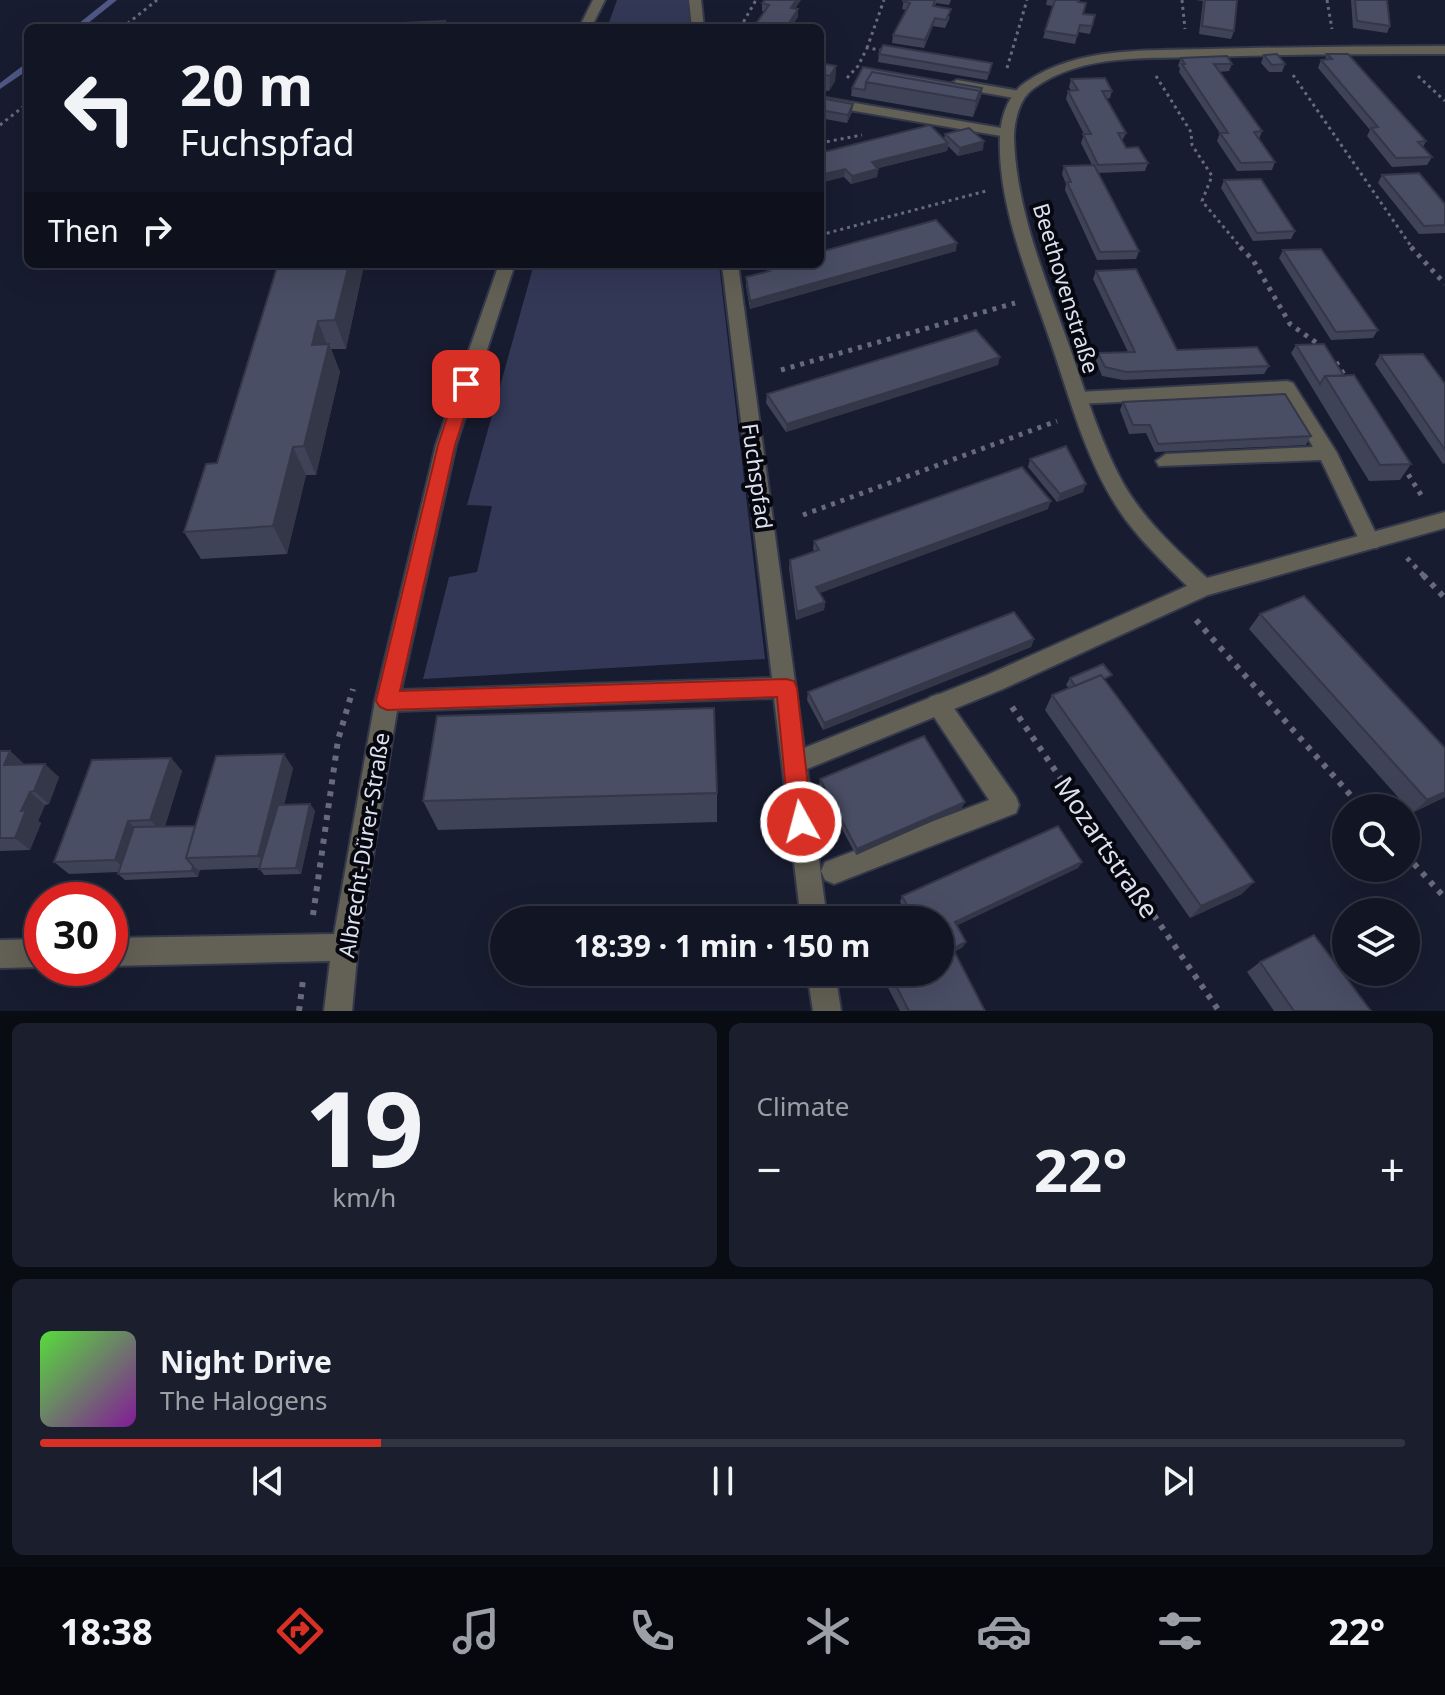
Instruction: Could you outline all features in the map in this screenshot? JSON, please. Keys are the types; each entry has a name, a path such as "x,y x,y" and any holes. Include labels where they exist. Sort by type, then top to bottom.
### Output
{"street":[{"path":"587,24 599,0"},
{"path":"695,0 698,24"},
{"path":"946,82 1022,92 1047,74 1074,65 1142,55 1276,50 1445,50"},
{"name":"Beethovenstraße","path":"1022,92 1015,100 1007,133 1014,184 1025,239 1081,404 1113,483 1145,532 1203,588"},
{"path":"824,102 1007,133"},
{"name":"Albrecht-Dürer-Straße","path":"338,1011 345,947 387,701 446,445 506,268"},
{"name":"Fuchspfad","path":"731,268 812,906"},
{"path":"1081,404 1287,387 1379,539"},
{"path":"1166,461 1327,453"},
{"path":"793,763 995,682 1203,588 1442,521"},
{"path":"387,701 786,688"},
{"path":"834,871 1007,805 938,704"},
{"path":"128,952 345,947"},
{"path":"0,954 24,953"},
{"path":"823,986 827,1011"}],"path":[{"path":"127,24 157,0"},
{"path":"742,24 756,0"},
{"path":"835,76 849,79 858,66 884,0"},
{"path":"1022,92 1006,72 1027,0"},
{"path":"867,48 898,53"},
{"path":"1276,50 1409,244 1445,284"},
{"path":"1142,55 1191,132 1192,145 1212,176 1202,201 1253,260 1290,324 1328,351 1354,390"},
{"path":"858,66 869,68"},
{"path":"0,125 24,106"},
{"path":"824,234 1014,184"},
{"path":"781,370 1043,295"},
{"path":"803,515 1081,404"},
{"path":"1396,456 1442,521"},
{"path":"1379,539 1445,598"},
{"path":"1178,598 1350,794"},
{"name":"Mozartstraße","path":"995,682 1219,1011"},
{"path":"1420,870 1445,898"}],"shaded area":[{"path":"617,0 688,0 691,24 608,24"},
{"path":"533,268 719,268 765,659 423,679 449,577 477,572 492,506 467,505"}],"building":[{"path":"765,0 796,0 791,8 798,9 789,24 756,24 769,5 762,3"},
{"path":"904,0 935,0 933,6 951,9 946,20 935,18 925,40 893,35 910,3"},
{"path":"1055,0 1086,3 1083,14 1095,15 1092,26 1080,25 1077,36 1045,31"},
{"path":"1205,0 1237,0 1234,31 1202,26"},
{"path":"1355,0 1387,0 1390,26 1357,21"},
{"path":"445,21 445,24 402,23"},
{"path":"883,45 992,63 989,73 879,54"},
{"path":"1277,54 1285,64 1272,65 1264,55"},
{"path":"1327,54 1348,54 1426,141 1418,142 1432,157 1396,158 1371,128 1378,127 1321,60 1332,59"},
{"path":"1227,56 1232,64 1214,64 1262,131 1254,132 1275,162 1241,163 1220,133 1228,133 1181,58"},
{"path":"824,64 836,66 830,76 824,75"},
{"path":"863,67 982,88 979,97 980,91 872,72 865,90 852,88"},
{"path":"872,72 980,91 976,101 866,82"},
{"path":"1105,78 1112,91 1102,91 1126,133 1118,133 1126,148 1138,147 1148,163 1098,165 1083,134 1091,134 1068,91 1078,90 1071,79"},
{"path":"824,99 853,104 848,115 824,111"},
{"path":"930,125 948,143 872,162 878,169 852,176 845,169 824,174 824,152"},
{"path":"969,128 984,141 960,148 945,134"},
{"path":"1094,165 1139,251 1100,252 1067,182 1071,182 1064,166"},
{"path":"1419,173 1445,204 1445,225 1424,226 1382,175"},
{"path":"1261,179 1295,231 1257,233 1224,180"},
{"path":"936,220 957,243 750,301 746,277 770,271 768,268 824,268 824,251"},
{"path":"1321,249 1378,330 1336,332 1283,250"},
{"path":"277,268 348,268 335,320 318,321 312,345 329,344 304,446 293,447 273,526 184,532 206,464 217,463"},
{"path":"1136,269 1177,350 1257,347 1269,366 1126,372 1105,367 1098,353 1135,352 1096,271"},
{"path":"976,330 1000,357 787,424 767,394"},
{"path":"1324,344 1344,376 1325,376 1320,384 1296,345"},
{"path":"1423,354 1445,384 1445,450 1380,355"},
{"path":"1354,375 1411,464 1380,465 1325,376"},
{"path":"1285,394 1311,436 1158,444 1150,425 1133,425 1123,402"},
{"path":"1066,446 1086,484 1060,494 1030,459"},
{"path":"1022,467 1051,501 816,587 825,602 797,612 790,560 819,550 814,541"},
{"path":"1304,596 1445,748 1445,792 1427,800 1260,614"},
{"path":"1014,612 1034,639 824,723 808,692"},
{"path":"1103,664 1112,675 1104,679 1101,675 1075,686 1070,678"},
{"path":"1101,675 1254,882 1201,906 1052,695"},
{"path":"714,708 717,793 423,801 437,716"},
{"path":"924,736 965,802 857,849 820,779"},
{"path":"0,751 10,751 4,765 45,764 34,791 30,792 21,811 26,810 15,838 0,838"},
{"path":"284,754 258,856 186,858 216,756"},
{"path":"171,758 150,820 128,821 115,860 54,862 92,760"},
{"path":"310,804 296,868 259,869 278,805"},
{"path":"195,826 186,858 193,866 192,871 118,874 134,827"},
{"path":"1058,826 1082,862 955,922 966,942 954,948 954,906 907,906 902,896"},
{"path":"1314,935 1332,959 1332,986 1352,986 1371,1011 1294,1011 1260,962"},
{"path":"954,951 985,1011 909,1011 896,986 954,986"}],"waterway":[{"path":"82,24 113,0"},
{"path":"0,87 24,69"}],"route":[{"path":"466,384 446,445 387,701 786,688 801,822"}]}
